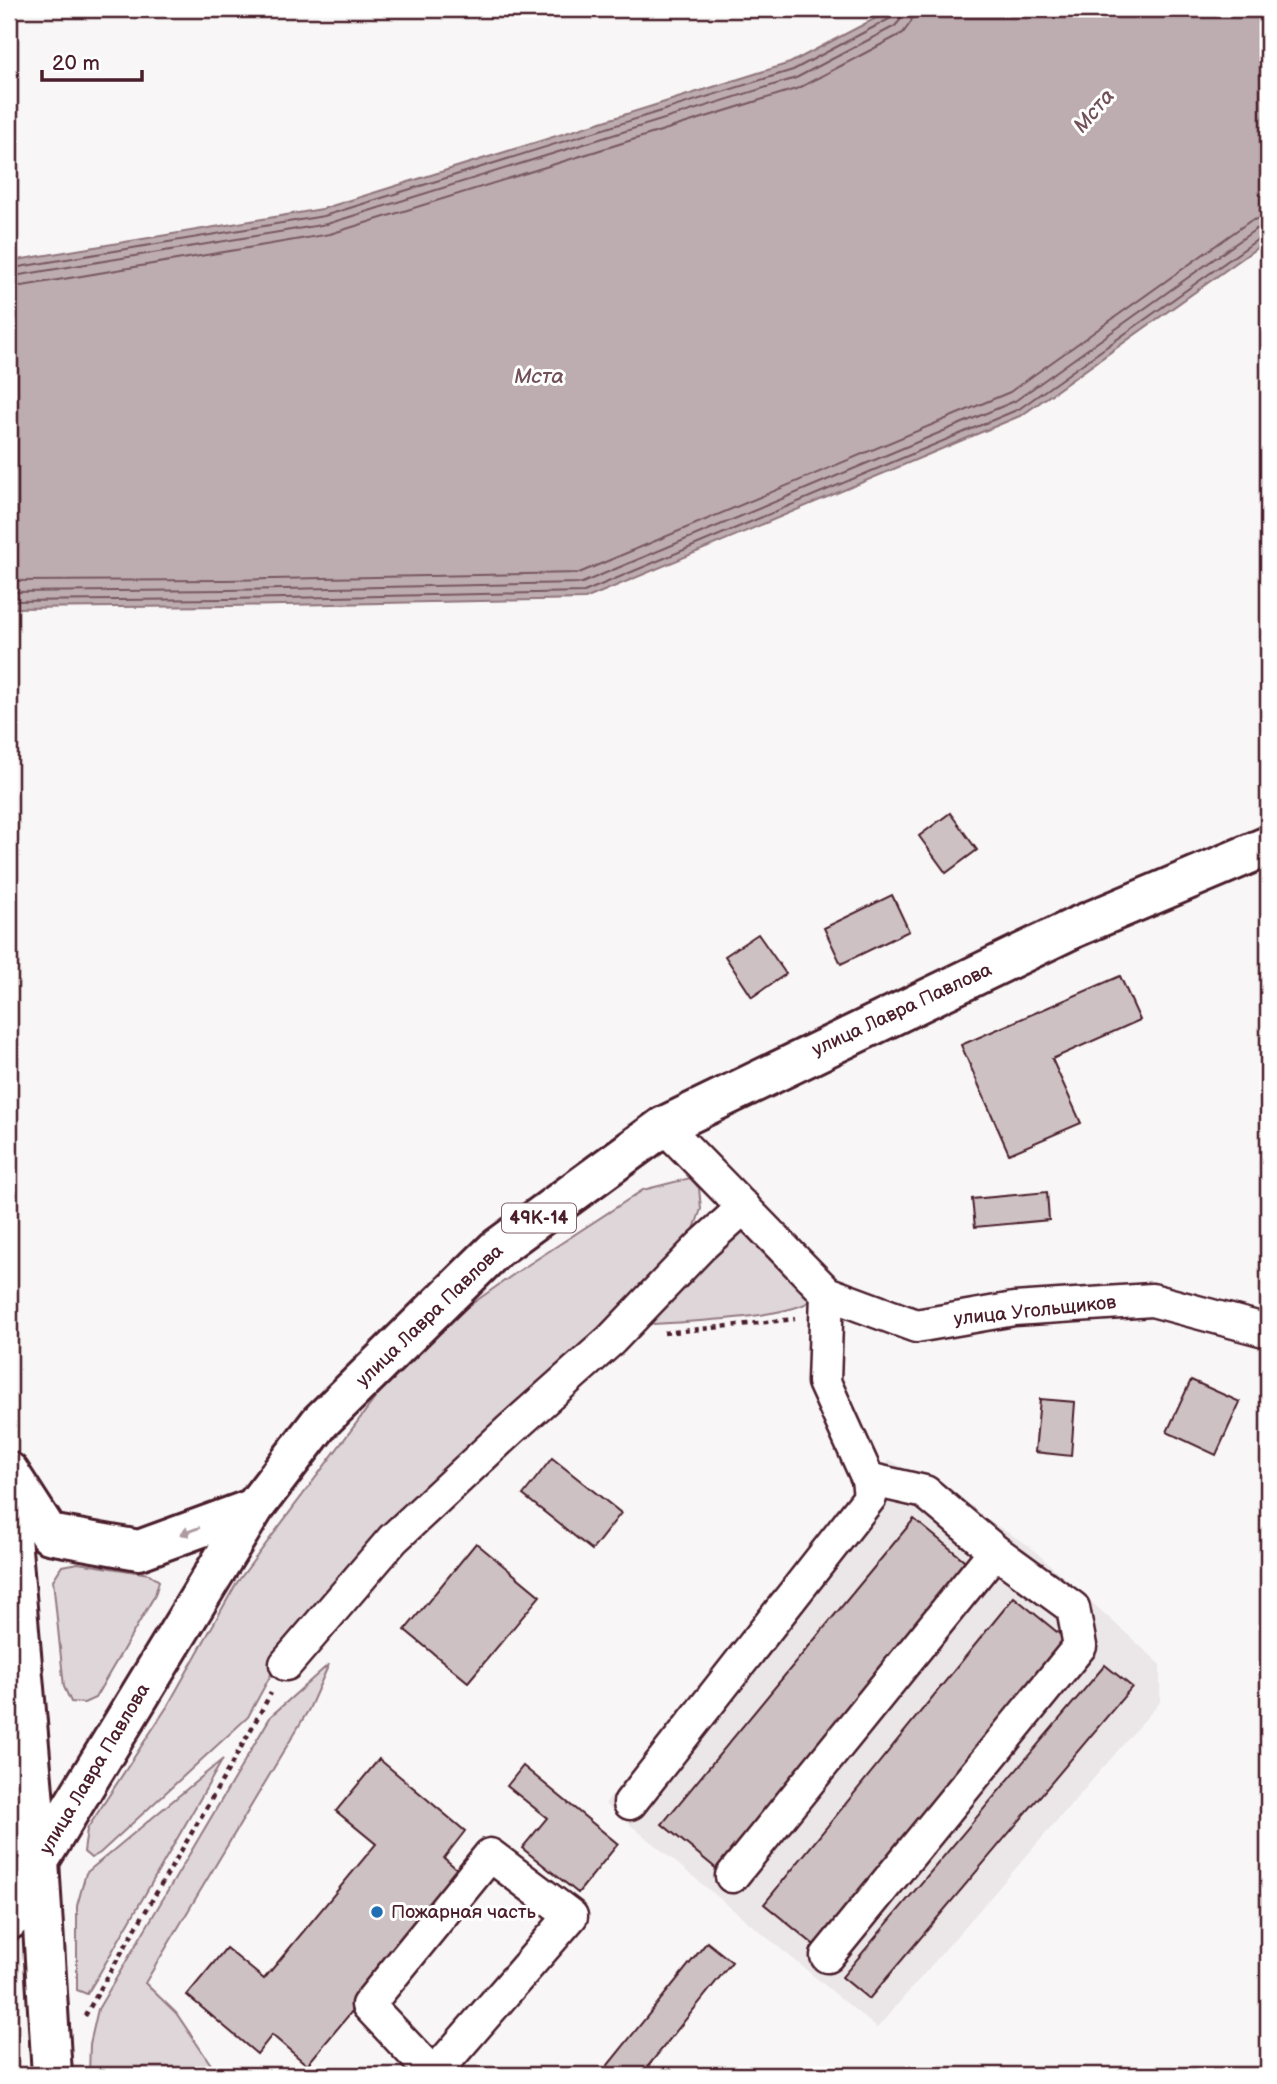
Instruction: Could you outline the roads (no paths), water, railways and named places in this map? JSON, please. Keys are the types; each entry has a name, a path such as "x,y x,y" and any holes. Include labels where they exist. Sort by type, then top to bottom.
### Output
{"main road":[{"name":"улица Лавра Павлова","path":"9,1920 39,1861 254,1508 320,1422 496,1250 664,1126 1076,927 1268,846"},
{"path":"9,1472 49,1534 139,1550 254,1508"},
{"path":"9,1515 39,1861 52,2075"}],"street":[{"name":"улица Угольщиков","path":"664,1126 827,1293 916,1326 1014,1310 1152,1300 1268,1331"},
{"path":"286,1664 393,1539 611,1340 701,1246 744,1207"},
{"path":"630,1803 870,1497 868,1479 824,1382 827,1293"},
{"path":"827,1956 1080,1646 1073,1608 995,1551 925,1492 868,1479"},
{"path":"732,1876 995,1551"},
{"path":"490,1855 571,1916 433,2075 368,2005 490,1855"}],"water":[{"name":"Мста","path":"893,9 1268,9 1268,240 1022,415 585,599 9,608 9,258 17,260 322,209 790,63"}],"place":[{"name":"Пожарная часть","path":"377,1912"}]}
